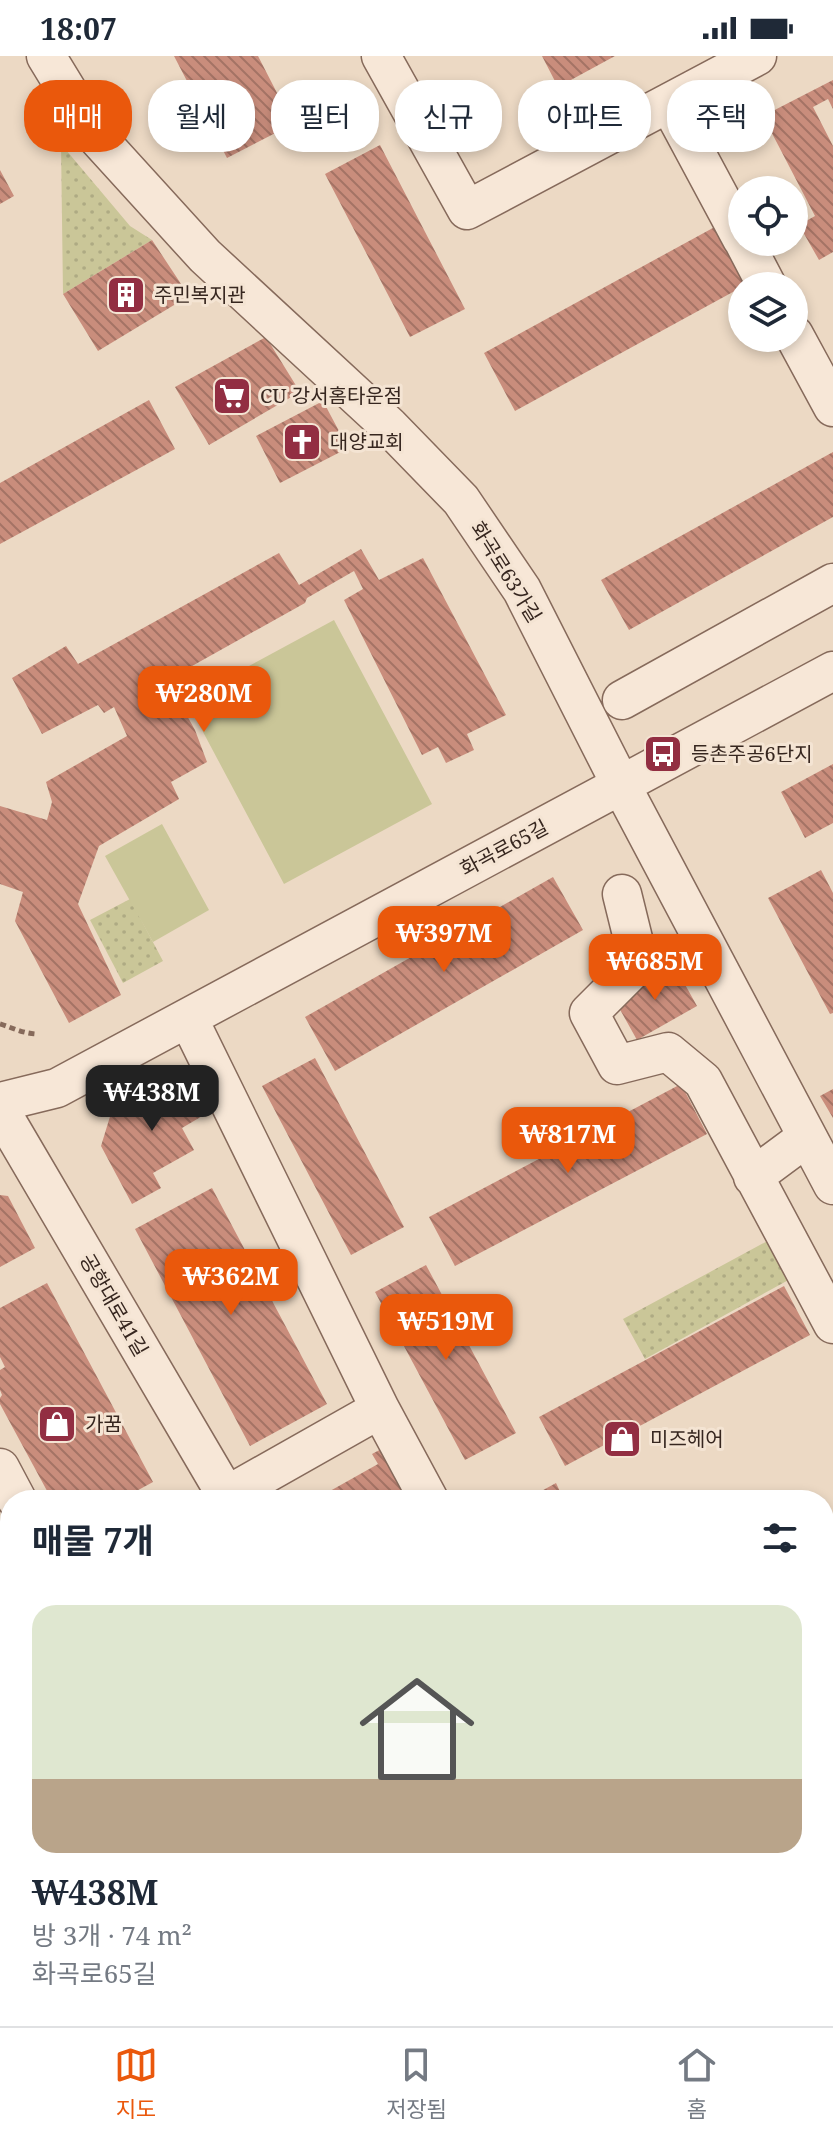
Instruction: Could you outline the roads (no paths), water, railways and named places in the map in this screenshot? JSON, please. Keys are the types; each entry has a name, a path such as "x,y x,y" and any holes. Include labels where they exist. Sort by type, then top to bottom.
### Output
{"street":[{"name":"화곡로63가길","path":"46,56 93,133 205,256 389,426 461,500 522,590 621,785 833,1185"},
{"path":"381,56 467,210 667,104"},
{"path":"712,80 757,56"},
{"path":"695,152 728,212"},
{"path":"803,352 833,407"},
{"path":"622,700 833,583"},
{"name":"화곡로65길","path":"0,1102 57,1088 833,671"},
{"path":"622,894 639,963 589,1013 617,1065 668,1052 703,1081 833,1324"},
{"path":"188,1018 380,1409 424,1490"},
{"name":"공항대로41길","path":"0,1110 220,1490"},
{"path":"753,1177 807,1137"},
{"path":"240,1490 380,1409"},
{"path":"0,1468 12,1490"}],"place":[{"name":"주민복지관","path":"126,295"},
{"name":"CU 강서홈타운점","path":"232,396"},
{"name":"대양교회","path":"302,442"},
{"name":"등촌주공6단지","path":"663,754"},
{"name":"가꿈","path":"57,1424"},
{"name":"미즈헤어","path":"622,1439"}]}
